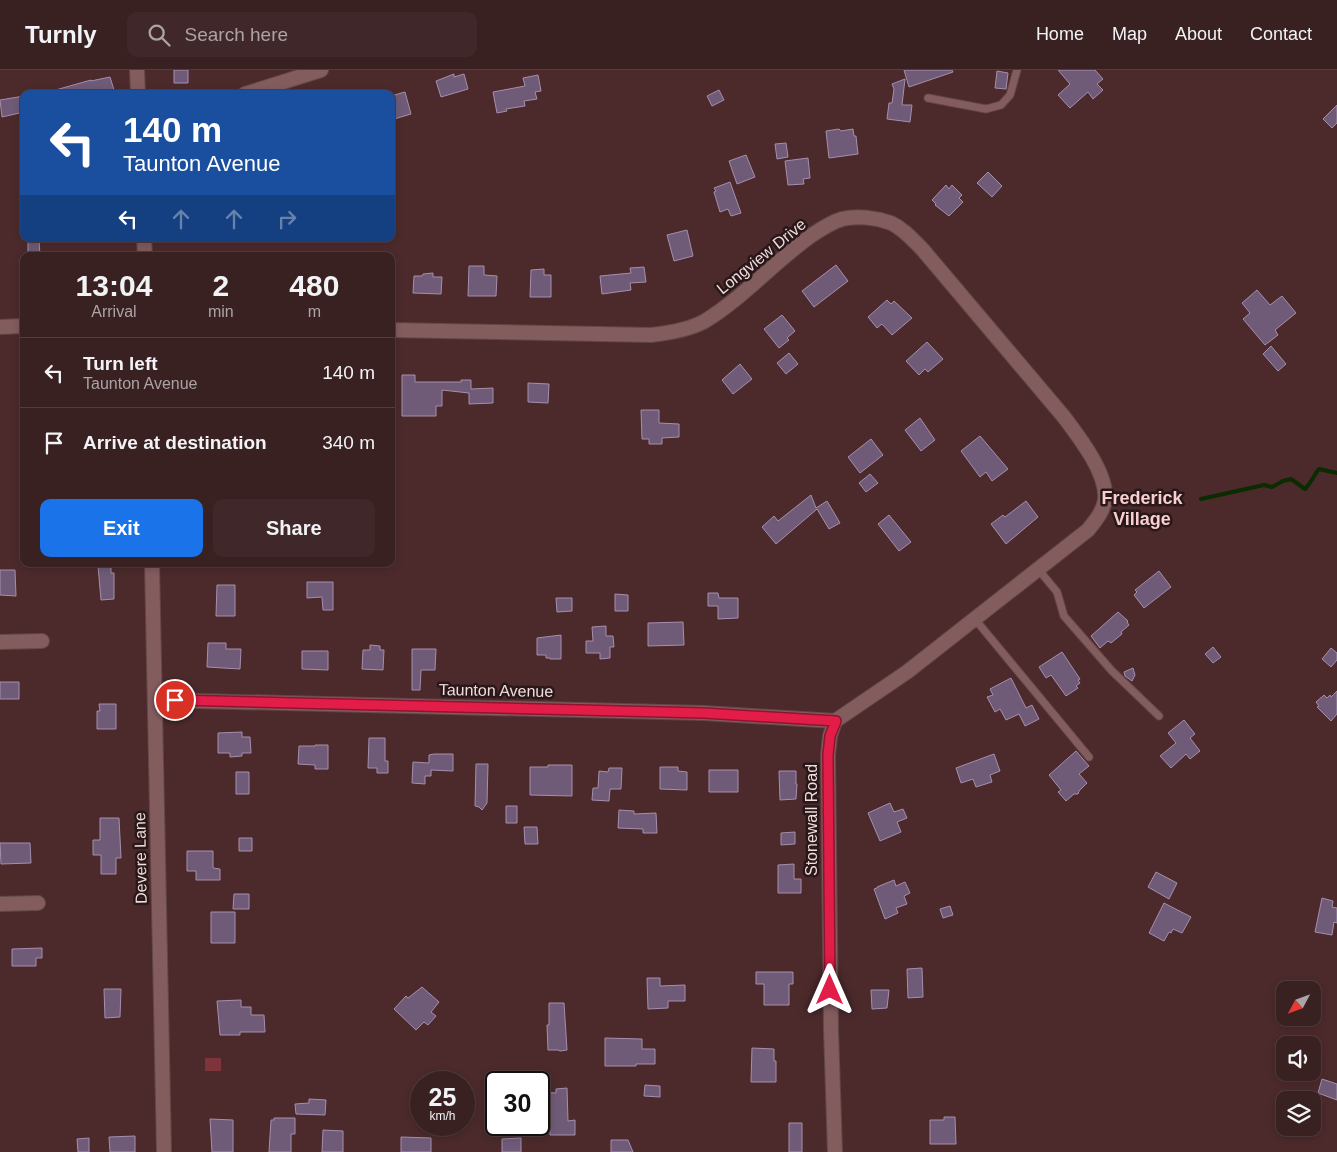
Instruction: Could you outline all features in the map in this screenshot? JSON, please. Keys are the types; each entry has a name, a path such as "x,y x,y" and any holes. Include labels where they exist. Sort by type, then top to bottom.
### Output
{"street":[{"path":"137,70 138,90"},
{"path":"258,90 321,70"},
{"name":"Longview Drive","path":"395,330 651,335 672,332 704,322 723,309 796,246 825,227 842,219 859,217 876,219 892,224 908,235 923,250 1064,417 1082,441 1096,466 1104,485 1105,499 1101,514 1088,530 1038,569"},
{"path":"0,327 20,326"},
{"name":"Devere Lane","path":"152,567 164,1152"},
{"path":"836,721 907,672 1038,569"},
{"path":"0,642 42,641"},
{"name":"Taunton Avenue","path":"155,700 704,713 836,721"},
{"name":"Stonewall Road","path":"835,1152 831,1030 828,755 830,736 836,721"},
{"path":"0,904 38,904"}],"lane":[{"path":"928,98 986,109 994,107 1002,104 1010,95 1017,70"},
{"path":"1038,569 1058,592 1064,616 1112,671 1160,716"},
{"path":"974,618 1088,757"}],"shaded area":[{"path":"205,1058 221,1058 221,1071 205,1071"}],"building":[{"path":"174,70 188,70 188,83 174,83"},
{"path":"904,70 952,70 953,72 909,87"},
{"path":"1058,70 1095,70 1103,79 1097,84 1103,90 1093,99 1088,92 1070,108 1058,95 1070,84"},
{"path":"997,71 1008,73 1006,89 995,88"},
{"path":"454,74 454,77 464,74 468,89 441,97 436,81"},
{"path":"538,75 541,91 535,92 537,99 524,101 525,106 506,109 507,111 497,113 493,92 525,86 523,78"},
{"path":"110,77 114,90 56,90 91,80"},
{"path":"905,79 902,105 912,105 910,122 887,119 889,103 892,103 894,89 892,84"},
{"path":"719,90 724,100 712,106 707,96"},
{"path":"405,92 411,114 395,119 395,95"},
{"path":"20,97 20,113 2,117 0,100"},
{"path":"1337,105 1337,123 1332,128 1323,119"},
{"path":"839,129 841,131 853,129 854,136 856,136 858,154 829,158 826,131"},
{"path":"786,143 788,157 777,159 775,144"},
{"path":"746,155 755,177 737,184 729,161"},
{"path":"808,158 810,178 803,179 804,184 788,185 785,161"},
{"path":"988,172 1002,186 992,197 977,183"},
{"path":"730,182 741,213 731,216 728,209 720,212 714,192 716,191 714,188"},
{"path":"946,185 949,189 952,185 962,195 959,198 963,202 949,216 935,205 932,200"},
{"path":"687,230 693,256 674,261 667,235"},
{"path":"28,242 39,242 40,252 28,252"},
{"path":"836,265 848,281 814,307 802,291"},
{"path":"469,266 484,266 484,275 497,276 496,296 468,296"},
{"path":"644,267 646,282 630,283 631,290 602,294 600,276 631,273 630,268"},
{"path":"544,269 544,275 551,275 551,297 530,297 531,270"},
{"path":"433,273 433,277 442,277 441,294 413,293 414,276"},
{"path":"1257,290 1270,305 1282,296 1296,313 1275,330 1278,335 1265,345 1243,319 1250,313 1242,303"},
{"path":"887,300 891,304 894,301 912,318 892,335 882,324 877,328 868,317"},
{"path":"782,315 795,331 787,338 789,340 779,348 764,329"},
{"path":"927,342 943,359 928,372 925,369 919,375 906,361"},
{"path":"1271,346 1286,364 1278,371 1263,354"},
{"path":"789,353 798,364 786,374 777,363"},
{"path":"740,364 752,379 733,394 722,380"},
{"path":"402,375 415,375 415,382 461,382 461,380 471,380 471,389 493,388 493,403 469,404 469,393 442,390 442,406 436,406 436,416 402,416"},
{"path":"528,383 549,384 548,403 528,402"},
{"path":"641,410 659,410 659,423 679,424 679,437 662,438 662,444 649,444 649,439 642,439"},
{"path":"920,418 935,440 921,451 905,430"},
{"path":"980,436 1008,469 992,481 986,472 980,477 961,451"},
{"path":"871,439 883,455 860,473 848,457"},
{"path":"870,474 878,483 866,492 859,483"},
{"path":"811,495 816,508 827,501 840,523 829,529 817,509 776,544 762,527 774,516 778,521"},
{"path":"1026,501 1038,517 1006,544 991,524 1003,515 1005,517"},
{"path":"889,515 911,542 899,551 878,524"},
{"path":"98,567 111,567 111,573 114,573 114,599 101,600"},
{"path":"0,570 15,570 16,596 0,595"},
{"path":"1159,571 1171,587 1144,608 1134,595 1137,592 1135,590"},
{"path":"307,582 333,582 333,610 323,610 322,597 307,598"},
{"path":"217,585 235,585 235,616 216,616"},
{"path":"708,593 718,593 719,598 738,598 738,618 718,619 718,606 708,606"},
{"path":"615,594 628,595 628,611 615,611"},
{"path":"556,598 572,598 572,611 557,612"},
{"path":"1118,612 1128,621 1129,625 1111,643 1108,641 1100,648 1091,636"},
{"path":"683,622 684,645 648,646 648,623"},
{"path":"606,626 606,636 613,636 614,647 610,647 610,658 600,659 600,653 586,653 586,641 593,641 592,627"},
{"path":"561,635 561,659 550,659 546,658 546,655 537,655 537,638"},
{"path":"208,643 226,643 226,649 241,649 240,669 207,667"},
{"path":"370,645 380,646 380,650 384,650 383,670 362,669 363,650 370,650"},
{"path":"1213,647 1221,657 1213,663 1205,654"},
{"path":"1331,648 1337,653 1337,660 1331,667 1322,659"},
{"path":"412,649 436,649 435,670 421,670 420,690 412,690"},
{"path":"302,651 328,651 328,670 302,669"},
{"path":"1062,652 1080,679 1078,680 1080,683 1076,686 1078,688 1066,696 1051,675 1046,678 1039,667"},
{"path":"1133,668 1135,675 1132,681 1125,676 1124,672"},
{"path":"1011,678 1026,708 1032,705 1039,719 1025,726 1019,714 1006,720 1000,709 995,712 987,697 993,695 990,689"},
{"path":"0,682 19,682 19,699 0,699"},
{"path":"1337,691 1337,714 1331,721 1317,707 1319,706 1316,702 1324,695 1327,698 1330,695 1331,697"},
{"path":"99,704 116,704 116,729 97,729 97,711 100,711"},
{"path":"1184,720 1195,734 1190,738 1200,751 1190,759 1186,754 1171,768 1160,756 1176,743 1168,733"},
{"path":"242,732 242,737 250,737 251,753 242,753 242,756 230,757 230,753 218,753 218,733"},
{"path":"369,738 385,738 385,761 388,761 388,773 377,773 377,768 368,768"},
{"path":"328,745 328,769 315,769 315,765 298,764 299,746"},
{"path":"1076,751 1089,766 1079,774 1087,783 1078,794 1074,794 1066,801 1058,792 1061,790 1049,775"},
{"path":"453,754 453,771 431,770 431,776 425,776 425,784 412,783 413,762 429,763 429,755"},
{"path":"994,754 1000,771 990,775 992,782 976,787 973,779 961,783 956,768"},
{"path":"476,764 488,764 487,803 482,810 475,806"},
{"path":"548,765 572,765 572,796 530,795 530,767 548,767"},
{"path":"660,767 678,767 678,771 687,772 687,790 660,789"},
{"path":"609,768 622,768 621,789 610,789 609,801 592,800 593,788 598,788 599,771 608,772"},
{"path":"709,770 738,770 738,792 709,792"},
{"path":"779,771 796,771 796,799 780,800"},
{"path":"236,772 249,772 249,794 236,794"},
{"path":"890,803 894,812 903,809 907,818 897,822 901,832 880,841 868,813"},
{"path":"506,806 517,806 517,823 506,823"},
{"path":"619,810 634,811 634,814 656,813 657,833 643,833 643,829 618,828"},
{"path":"100,818 119,818 121,858 116,858 116,874 101,874 101,855 93,855 93,840 100,840"},
{"path":"524,827 537,827 538,844 525,844"},
{"path":"795,832 795,844 781,845 781,833"},
{"path":"239,838 252,838 252,851 239,851"},
{"path":"0,843 30,843 31,863 1,864"},
{"path":"187,851 213,851 213,868 220,869 220,880 196,880 196,871 187,871"},
{"path":"794,864 794,879 801,879 801,893 778,893 778,865"},
{"path":"1156,872 1177,883 1169,899 1148,887"},
{"path":"894,880 896,886 905,882 910,893 904,896 907,904 896,908 898,913 885,919 874,889"},
{"path":"234,894 249,894 249,909 233,909"},
{"path":"1322,898 1333,901 1332,907 1337,908 1337,923 1334,922 1332,935 1315,932"},
{"path":"1164,903 1191,917 1182,933 1173,929 1164,941 1149,933"},
{"path":"950,906 953,915 943,918 940,909"},
{"path":"211,912 235,912 235,943 211,943"},
{"path":"42,948 42,958 36,958 36,966 12,966 12,949"},
{"path":"922,968 923,997 908,998 907,969"},
{"path":"756,972 793,972 793,984 789,984 789,1005 764,1005 764,984 756,984"},
{"path":"647,978 660,978 660,986 685,985 685,1001 668,1001 668,1008 648,1009"},
{"path":"422,987 439,1002 431,1012 436,1016 428,1025 424,1022 416,1030 394,1009 406,996 408,998"},
{"path":"104,989 121,989 120,1017 105,1018"},
{"path":"871,990 889,990 887,1008 872,1009"},
{"path":"241,1000 241,1007 251,1007 251,1015 264,1015 265,1032 240,1032 240,1035 220,1035 217,1001"},
{"path":"549,1003 564,1003 567,1050 548,1050 547,1025 549,1025"},
{"path":"605,1038 642,1039 642,1049 655,1049 655,1064 605,1066"},
{"path":"752,1048 774,1049 776,1082 751,1082"},
{"path":"1322,1079 1337,1084 1337,1100 1321,1094 1321,1091 1319,1091"},
{"path":"645,1085 660,1086 660,1097 644,1096"},
{"path":"567,1088 568,1121 575,1120 575,1135 550,1135 550,1093 556,1093 556,1089"},
{"path":"309,1099 326,1100 325,1115 296,1114 295,1104 309,1103"},
{"path":"944,1117 955,1117 956,1144 930,1144 930,1120 944,1120"},
{"path":"274,1118 295,1118 295,1134 291,1134 291,1152 269,1152 271,1120 274,1120"},
{"path":"210,1119 233,1120 233,1152 212,1152"},
{"path":"789,1123 802,1123 802,1152 789,1152"},
{"path":"323,1130 343,1131 343,1152 322,1152"},
{"path":"135,1136 135,1152 110,1152 109,1137"},
{"path":"401,1137 431,1138 431,1152 401,1152"},
{"path":"89,1138 89,1152 78,1152 77,1139"},
{"path":"521,1138 521,1152 502,1152 502,1139"},
{"path":"611,1140 628,1140 633,1152 611,1152"}],"waterway":[{"path":"1201,499 1264,485 1272,487 1291,479 1305,489 1319,469 1337,473"}],"district":[{"name":"Frederick Village","path":"1142,508"}],"route":[{"path":"175,700 704,713 836,721 830,736 828,755 830,990"}]}
